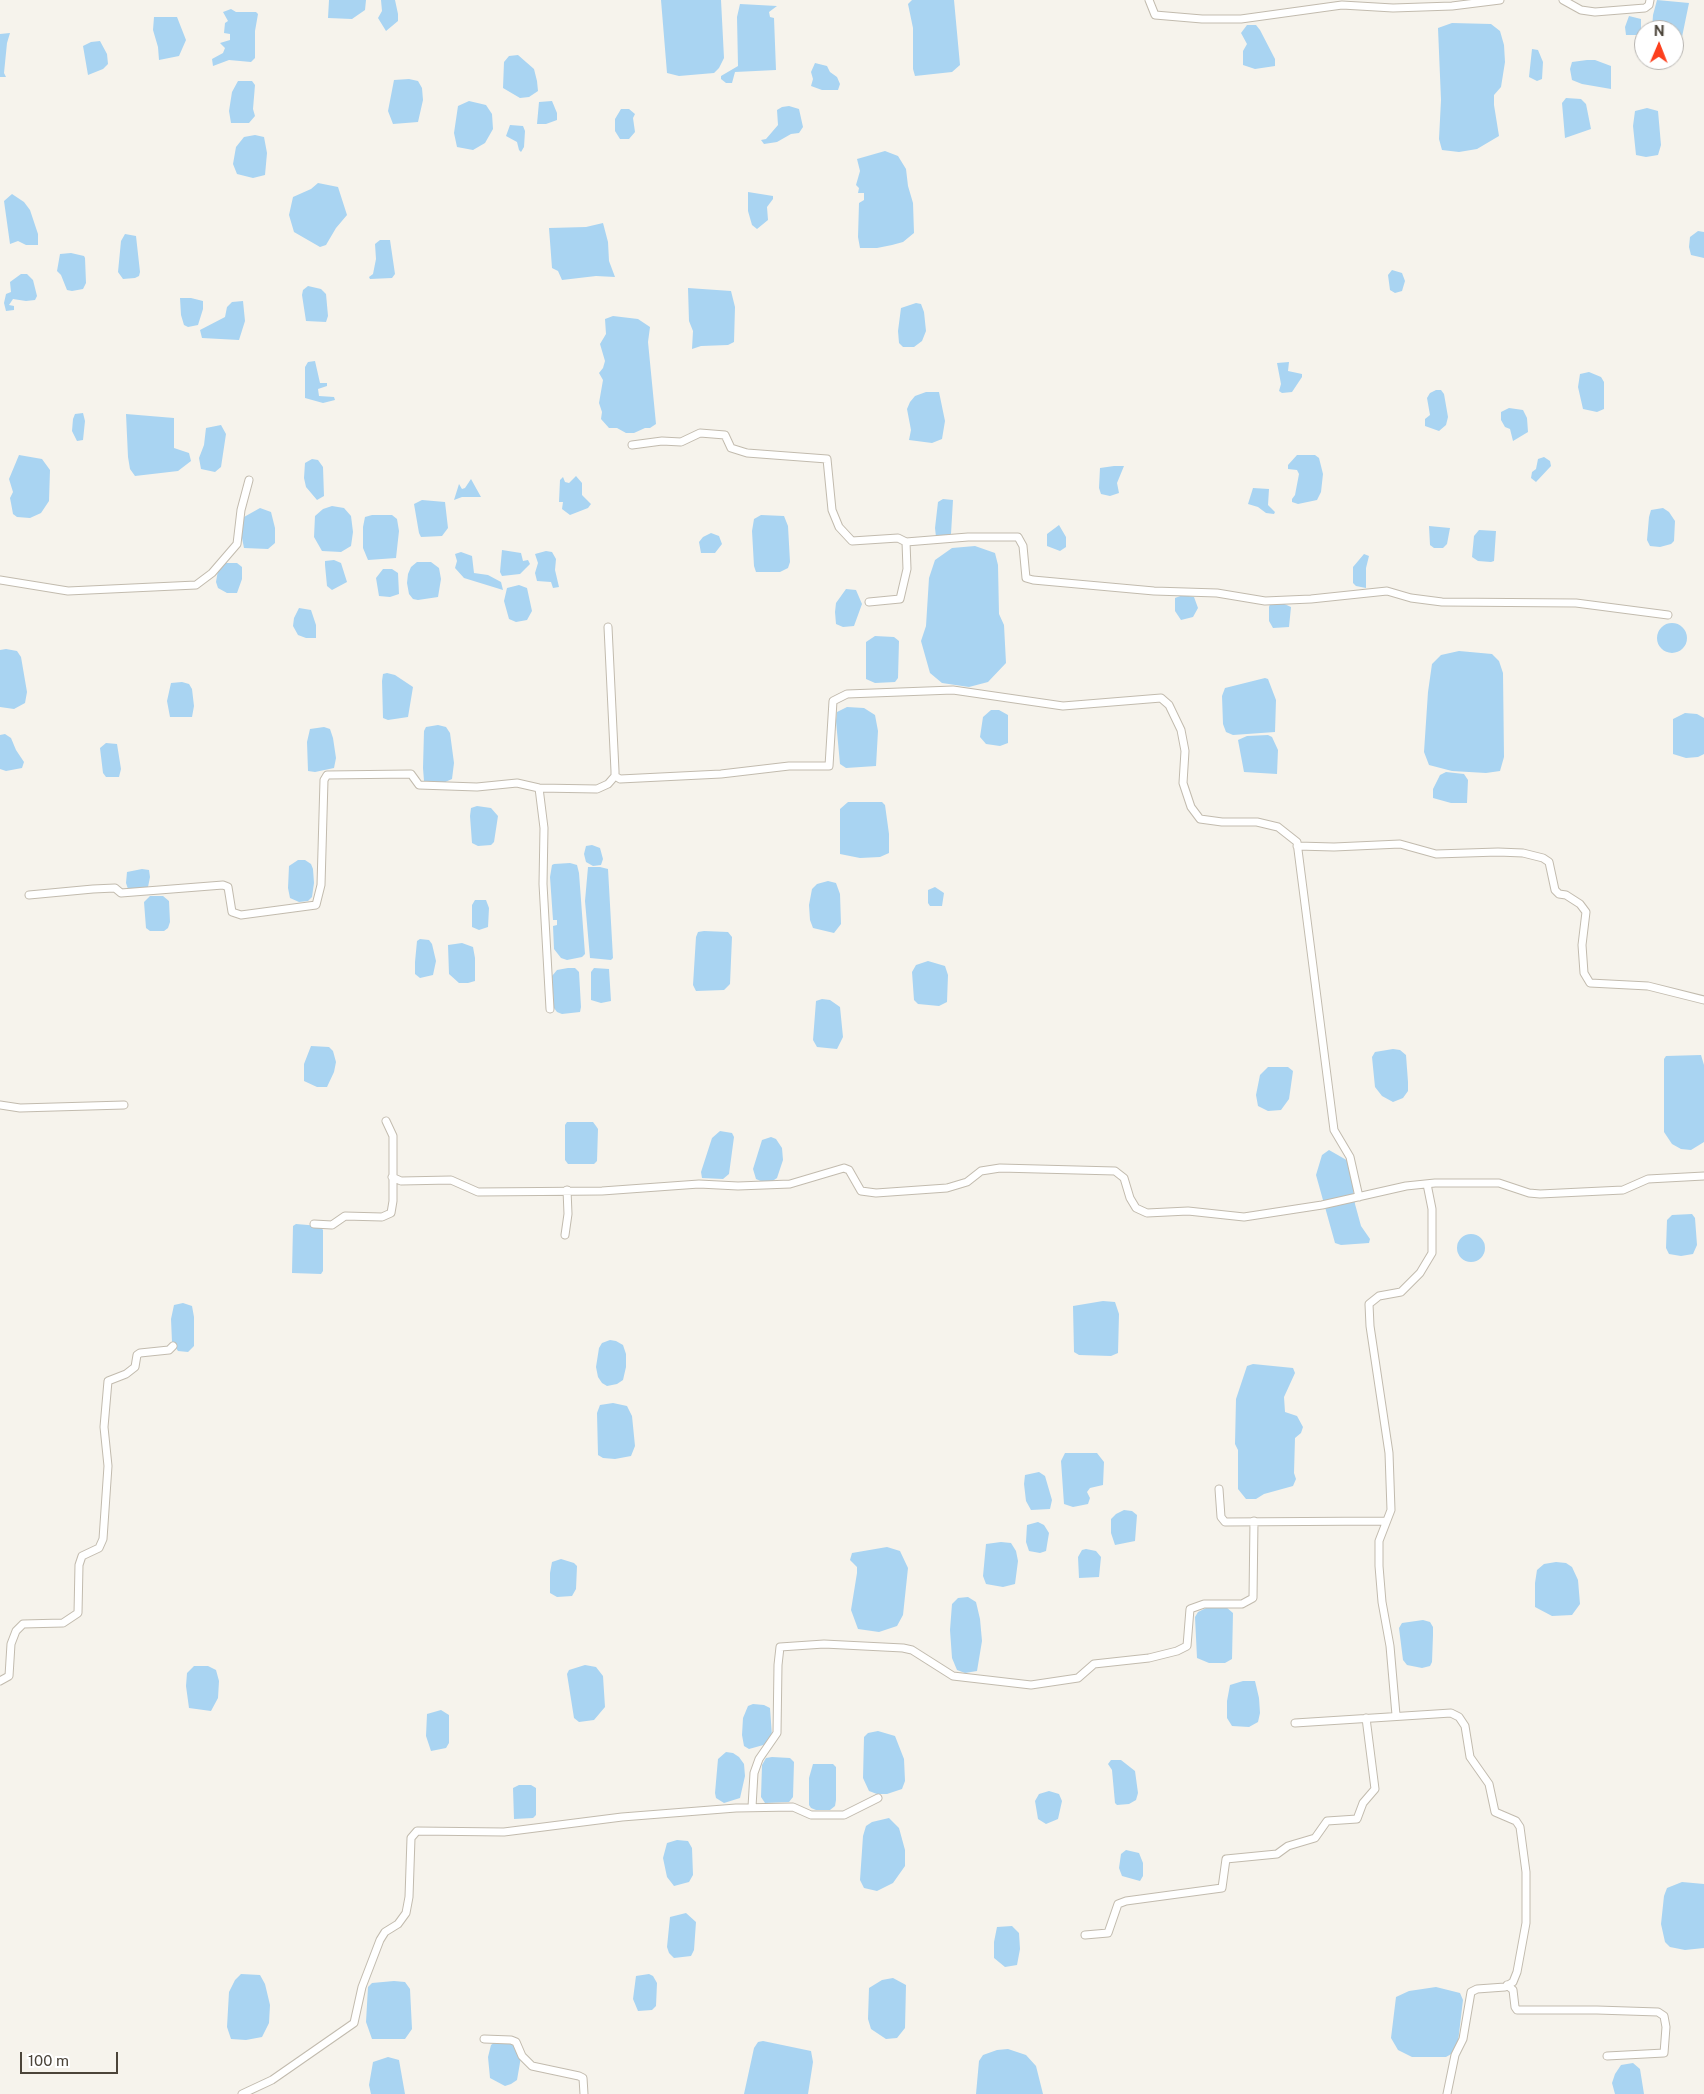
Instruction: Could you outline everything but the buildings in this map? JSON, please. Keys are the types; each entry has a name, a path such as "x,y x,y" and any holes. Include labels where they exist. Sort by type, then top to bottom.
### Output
{"street":[{"path":"1149,0 1155,15 1222,19 1275,15 1342,5 1394,8 1452,6 1500,0"},
{"path":"1563,0 1582,10 1595,12 1645,8 1649,5 1650,0"},
{"path":"632,445 662,441 681,442 700,433 725,435 731,448 747,453 828,459 832,510 839,527 852,540 898,538 906,542 968,537 1018,537 1023,546 1026,578 1033,580 1154,591 1218,593 1265,600 1311,600 1387,591 1411,598 1442,602 1576,603 1668,615"},
{"path":"0,580 68,591 196,585 212,573 237,544 241,510 249,480"},
{"path":"869,602 900,599 907,570 906,542"},
{"path":"29,895 93,888 115,888 121,893 223,885 228,887 232,912 241,915 316,904 321,885 324,780 327,775 411,774 419,785 477,787 517,783 539,788 597,789 608,784 615,776 608,627"},
{"path":"615,776 620,779 644,778 721,774 789,766 829,766 833,701 847,694 953,690 1063,706 1161,698 1169,705 1181,730 1185,750 1183,783 1191,807 1200,819 1222,822 1257,822 1278,827 1297,842 1334,1130 1350,1157 1359,1197"},
{"path":"539,788 544,828 543,884 550,1009"},
{"path":"1297,846 1334,847 1400,844 1436,854 1498,852 1524,853 1543,858 1549,862 1554,890 1580,904 1586,912 1582,946 1584,973 1590,983 1648,986 1704,1000"},
{"path":"0,1105 20,1108 124,1105"},
{"path":"314,1224 332,1225 345,1216 387,1215 390,1213 393,1201 393,1136 386,1121"},
{"path":"392,1177 401,1181 451,1180 478,1192 638,1190 699,1184 738,1186 790,1184 844,1168 850,1170 861,1191 864,1192 916,1191 947,1188 967,1182 988,1169 1029,1168 1115,1171 1124,1178 1130,1198 1136,1208 1154,1214 1188,1211 1244,1217 1322,1205 1406,1186 1427,1184 1499,1183 1529,1194 1623,1190 1648,1179 1704,1176"},
{"path":"1396,1715 1390,1646 1382,1602 1379,1566 1379,1541 1390,1510 1392,1496 1389,1453 1370,1326 1369,1304 1379,1296 1401,1292 1420,1274 1432,1253 1432,1208 1427,1184"},
{"path":"565,1235 568,1214 567,1190"},
{"path":"0,1681 10,1676 11,1644 16,1631 23,1624 63,1623 78,1613 79,1565 82,1556 99,1548 103,1539 108,1466 104,1412 108,1381 126,1374 135,1367 137,1355 140,1353 169,1350 172,1346"},
{"path":"1219,1489 1221,1517 1225,1522 1385,1521"},
{"path":"752,1808 754,1773 759,1759 777,1733 780,1647 824,1644 902,1648 912,1650 953,1676 1031,1685 1078,1678 1094,1664 1149,1658 1177,1651 1187,1646 1190,1609 1204,1604 1242,1604 1254,1598 1254,1521"},
{"path":"1295,1723 1396,1715 1451,1713 1460,1717 1465,1726 1473,1764 1489,1784 1492,1807 1495,1812 1516,1821 1520,1827 1526,1872 1526,1923 1517,1972 1513,1982 1507,1985 1476,1989 1471,1992 1463,2039 1456,2056 1447,2094"},
{"path":"1085,1934 1108,1933 1118,1904 1126,1900 1222,1888 1226,1859 1277,1854 1288,1846 1316,1838 1327,1821 1357,1819 1363,1803 1375,1789 1366,1718"},
{"path":"242,2094 272,2080 354,2023 362,1987 380,1940 386,1932 398,1924 406,1913 410,1838 413,1834 425,1830 504,1832 622,1817 752,1808 793,1807 811,1815 844,1815 878,1798"},
{"path":"1507,1985 1513,1990 1515,2007 1518,2010 1658,2012 1664,2016 1666,2027 1664,2053 1607,2056"},
{"path":"484,2039 511,2040 516,2042 522,2056 532,2066 583,2078 584,2094"}],"water":[{"path":"329,0 366,0 365,10 352,19 328,18"},
{"path":"381,0 395,0 398,14 398,21 386,31 378,18 382,11"},
{"path":"661,0 721,0 724,58 714,73 679,76 667,73"},
{"path":"912,0 954,0 960,65 952,72 915,76 913,69 913,28 908,4"},
{"path":"1657,0 1689,3 1684,27 1684,20 1653,20"},
{"path":"740,4 777,6 769,12 770,17 774,18 776,70 735,72 732,83 726,83 721,79 721,76 738,66 737,17"},
{"path":"231,9 236,12 256,12 258,14 255,31 255,58 251,62 229,60 213,66 212,59 223,53 225,48 220,43 230,40 230,34 224,33 225,23 228,21 223,12"},
{"path":"1629,16 1641,19 1634,20 1634,35 1626,35 1625,27"},
{"path":"154,17 177,17 186,40 179,56 159,60 158,47 153,30"},
{"path":"1452,23 1491,24 1500,31 1504,45 1505,62 1501,87 1494,95 1499,136 1477,149 1459,152 1442,150 1439,139 1441,100 1438,28"},
{"path":"1247,25 1256,25 1260,30 1275,59 1275,66 1255,69 1243,65 1243,51 1247,44 1241,33"},
{"path":"10,33 4,73 6,77 0,77 0,34"},
{"path":"100,41 107,54 108,64 103,69 88,75 83,46 91,42"},
{"path":"1532,49 1538,50 1543,62 1542,79 1537,81 1529,77"},
{"path":"518,55 534,69 538,91 529,97 520,98 503,88 504,62 509,56"},
{"path":"1595,60 1611,66 1611,89 1582,84 1572,80 1570,69 1572,62"},
{"path":"815,63 827,66 830,72 837,77 840,84 838,90 822,90 811,86 813,79 811,72"},
{"path":"409,79 418,81 422,88 423,100 418,122 393,124 388,111 394,80"},
{"path":"238,81 252,81 255,85 253,109 255,116 249,123 231,123 229,111 232,92"},
{"path":"1566,98 1581,99 1586,104 1591,129 1565,138 1562,103"},
{"path":"469,101 486,105 492,114 493,129 485,143 473,150 457,147 454,133 458,106"},
{"path":"552,101 557,113 557,120 546,124 537,124 539,102"},
{"path":"789,106 799,109 803,127 799,133 791,134 777,142 764,144 761,140 766,139 778,125 777,110"},
{"path":"1647,108 1658,111 1661,145 1658,155 1646,157 1636,155 1633,126 1635,111"},
{"path":"621,109 629,109 635,114 633,118 635,132 629,139 620,139 615,131 615,119"},
{"path":"510,125 523,126 525,131 524,147 521,152 517,142 506,136"},
{"path":"255,135 264,137 267,153 265,175 253,178 237,174 233,164 236,147 244,137"},
{"path":"885,151 898,156 906,169 913,203 914,233 903,242 877,248 860,248 858,237 859,203 864,200 864,193 858,193 859,188 856,185 860,171 857,159"},
{"path":"318,183 338,187 347,215 336,228 326,245 320,247 294,232 289,215 293,197 311,189"},
{"path":"748,192 773,196 767,207 768,220 757,229 752,225 748,211"},
{"path":"12,194 24,202 30,210 38,234 38,245 26,245 18,241 10,244 4,201"},
{"path":"603,223 608,242 609,261 615,277 596,276 562,280 558,271 552,268 549,228 586,227"},
{"path":"1698,231 1704,232 1704,258 1691,255 1689,247 1690,237"},
{"path":"125,234 136,236 140,272 139,276 135,278 123,279 118,272 121,241"},
{"path":"380,240 390,240 395,274 392,278 370,279 369,277 373,274 376,259 375,244"},
{"path":"71,253 84,256 85,258 86,283 83,289 72,291 67,290 61,275 57,271 60,254"},
{"path":"1392,270 1402,273 1405,281 1402,291 1395,293 1390,290 1388,275"},
{"path":"21,274 27,274 33,280 37,296 35,300 13,299 9,305 14,306 14,310 6,311 4,303 6,294 11,292 10,282"},
{"path":"308,286 321,289 326,294 328,316 326,322 306,321 302,295 303,290"},
{"path":"688,288 731,291 735,307 734,342 728,345 701,346 692,349 693,331 689,321"},
{"path":"180,298 203,301 203,309 198,325 188,327 184,325 181,315"},
{"path":"243,301 245,321 239,340 202,338 200,330 225,317 227,307 232,302"},
{"path":"916,303 921,304 924,312 926,331 922,341 914,347 903,347 899,343 898,331 901,308"},
{"path":"613,316 638,319 650,327 648,342 656,424 634,433 626,433 617,428 609,428 601,419 602,412 599,403 603,380 599,373 605,361 600,344 606,334 605,319"},
{"path":"315,361 320,383 327,383 327,386 318,389 319,396 334,397 335,400 323,403 305,398 305,367 308,362"},
{"path":"1289,362 1288,371 1302,374 1302,377 1292,392 1282,393 1279,391 1281,384 1277,363"},
{"path":"1589,372 1601,377 1604,382 1604,409 1597,412 1583,409 1578,387 1580,374"},
{"path":"1441,390 1444,394 1448,417 1446,425 1439,431 1425,426 1425,419 1430,415 1427,398 1430,393"},
{"path":"926,392 939,392 945,421 942,439 932,443 909,440 911,430 907,409 915,396"},
{"path":"1509,408 1523,410 1527,418 1528,432 1513,441 1510,429 1505,427 1501,420 1501,412"},
{"path":"83,413 85,421 83,440 77,441 72,431 73,419 75,414"},
{"path":"126,414 174,418 174,448 189,453 191,461 178,471 135,476 130,469 128,457"},
{"path":"221,425 226,434 221,467 215,472 201,469 199,458 204,445 206,428"},
{"path":"19,455 42,459 50,470 49,501 41,513 30,518 17,517 13,514 10,498 13,492 9,479"},
{"path":"1297,455 1315,455 1319,458 1323,474 1321,492 1317,500 1298,504 1292,502 1299,474 1297,470 1288,469 1288,465"},
{"path":"1544,457 1550,461 1551,466 1536,482 1531,478 1532,472 1536,469 1538,459"},
{"path":"312,459 318,460 323,467 324,496 317,500 306,487 304,478 305,463"},
{"path":"1124,466 1117,483 1119,493 1110,496 1101,494 1099,488 1100,468"},
{"path":"576,476 582,483 582,495 591,504 588,508 570,515 562,509 563,502 559,502 560,480 563,477 565,482 569,483"},
{"path":"471,479 481,497 462,497 454,500 459,484 462,489 465,488"},
{"path":"1253,488 1269,489 1268,505 1275,512 1274,514 1266,513 1258,507 1248,504"},
{"path":"943,499 953,500 951,534 949,536 936,537 935,528 938,502"},
{"path":"422,500 445,502 448,528 442,536 421,537 414,504"},
{"path":"332,506 344,508 351,516 353,532 351,546 341,552 322,551 314,537 315,516 323,509"},
{"path":"260,508 271,512 275,528 275,543 268,549 244,548 241,533 244,517"},
{"path":"1663,508 1669,512 1675,521 1674,541 1671,544 1660,547 1650,546 1647,540 1651,510"},
{"path":"392,515 397,519 399,531 396,558 368,560 363,548 363,527 365,517"},
{"path":"761,515 784,516 788,526 790,562 788,568 780,572 756,572 754,566 752,531 754,519"},
{"path":"1059,525 1066,537 1066,547 1060,551 1047,546 1047,534"},
{"path":"1429,526 1450,528 1447,544 1443,548 1434,548 1430,545"},
{"path":"1479,530 1496,531 1494,561 1478,561 1472,557 1474,536"},
{"path":"711,533 719,536 722,544 715,553 701,553 699,542 703,537"},
{"path":"975,546 995,553 998,565 999,614 1004,625 1006,663 988,682 969,687 942,683 930,673 921,641 926,626 929,578 935,560 952,548"},
{"path":"502,550 521,553 523,561 528,560 530,564 520,574 502,576 500,572"},
{"path":"546,551 552,552 556,559 555,570 559,587 553,588 551,582 537,581 535,573 538,563 535,554"},
{"path":"461,552 472,556 474,573 488,575 501,582 503,590 464,578 455,568 457,561 455,554"},
{"path":"1364,554 1369,556 1366,568 1366,588 1356,586 1353,583 1353,567"},
{"path":"334,560 341,563 347,582 332,590 327,586 325,561"},
{"path":"417,562 431,562 439,568 441,579 438,597 418,600 413,599 409,594 408,574 411,567"},
{"path":"221,563 237,563 242,567 242,579 237,593 227,593 218,588 216,582"},
{"path":"383,569 392,569 398,573 399,594 390,597 379,596 376,578"},
{"path":"519,585 527,588 532,611 527,620 516,622 509,619 504,601 507,588"},
{"path":"846,589 856,590 862,604 854,626 843,627 836,624 835,612 836,603"},
{"path":"1183,595 1194,597 1198,608 1193,617 1181,620 1175,611 1175,598"},
{"path":"1280,602 1291,607 1289,627 1273,628 1269,621 1269,607 1270,604"},
{"path":"299,608 311,610 316,625 316,638 306,638 298,635 293,626 294,618"},
{"path":"1672,623 1683,627 1687,638 1683,649 1672,653 1661,649 1657,638 1661,627"},
{"path":"875,636 894,637 899,641 898,678 895,682 875,683 866,679 866,642"},
{"path":"0,650 17,651 21,657 27,692 25,703 14,709 0,707"},
{"path":"1459,651 1492,654 1499,661 1503,673 1504,757 1500,771 1486,773 1452,771 1429,765 1424,752 1432,664 1441,655"},
{"path":"383,674 395,675 413,687 408,717 388,720 383,718 382,681"},
{"path":"1265,678 1268,679 1276,700 1275,732 1233,735 1226,732 1223,724 1222,696 1225,688"},
{"path":"182,682 189,684 192,689 194,706 192,717 170,717 167,701 171,683"},
{"path":"847,707 864,708 875,715 878,731 876,766 846,768 840,764 836,721 837,712"},
{"path":"991,710 999,710 1008,715 1008,743 1000,746 986,744 980,737 983,717"},
{"path":"1685,713 1697,714 1704,718 1704,754 1698,757 1686,758 1673,754 1673,719"},
{"path":"438,725 446,727 450,733 454,763 452,779 443,783 424,781 424,731 426,727"},
{"path":"324,727 330,729 333,738 336,758 334,768 315,772 308,771 307,742 310,729"},
{"path":"5,734 11,738 24,762 22,768 6,771 0,769 0,735"},
{"path":"1268,735 1272,737 1278,750 1277,774 1244,772 1238,740 1247,736"},
{"path":"106,743 117,744 121,769 119,777 106,777 103,773 100,748"},
{"path":"1446,772 1464,774 1468,780 1467,803 1451,803 1433,798 1433,789 1440,775"},
{"path":"848,802 882,802 885,805 889,834 889,853 880,857 860,858 840,854 840,809"},
{"path":"477,806 491,808 498,816 494,842 491,845 478,846 472,843 471,808"},
{"path":"592,845 600,848 603,859 601,865 593,866 586,862 584,854 586,846"},
{"path":"298,860 305,860 311,864 313,869 312,897 308,901 299,902 290,898 288,888 289,866"},
{"path":"570,863 577,865 579,873 585,954 582,957 567,960 561,958 554,949 553,926 557,925 557,920 553,920 550,877 552,865"},
{"path":"588,867 608,869 613,958 611,960 590,958 585,901"},
{"path":"142,869 149,870 148,887 128,889 126,883 127,872"},
{"path":"828,881 836,883 840,894 841,924 834,933 813,928 810,920 809,905 812,889 817,884"},
{"path":"935,887 944,893 942,906 930,906 928,903 928,890"},
{"path":"150,896 163,896 169,901 170,922 168,928 164,931 150,931 146,928 144,902"},
{"path":"475,900 486,900 489,908 488,927 479,930 472,927 472,905"},
{"path":"698,932 728,932 732,937 730,984 724,990 696,991 693,985 696,937"},
{"path":"420,939 429,940 432,944 436,961 433,975 420,978 415,974 415,962 417,941"},
{"path":"462,943 473,947 475,958 475,981 468,983 459,983 449,974 448,945"},
{"path":"928,961 945,966 948,975 947,1002 939,1006 918,1004 914,1000 912,972 916,965"},
{"path":"575,968 579,972 581,1007 580,1012 562,1014 554,1008 552,976 557,970"},
{"path":"594,968 609,969 611,1001 601,1003 591,1000 591,972"},
{"path":"822,999 830,1000 840,1007 843,1037 837,1049 817,1047 813,1040 816,1001"},
{"path":"311,1046 329,1047 333,1051 336,1062 334,1072 327,1087 317,1087 304,1081 304,1064"},
{"path":"1393,1049 1400,1050 1406,1055 1408,1091 1403,1098 1393,1102 1382,1096 1375,1087 1372,1057 1375,1052"},
{"path":"1701,1055 1704,1065 1704,1142 1691,1150 1681,1149 1672,1144 1664,1132 1664,1059 1666,1056"},
{"path":"1268,1067 1288,1067 1293,1071 1289,1099 1281,1110 1268,1111 1258,1106 1256,1095 1260,1075"},
{"path":"567,1122 593,1122 598,1129 597,1161 594,1164 568,1164 565,1160 565,1125"},
{"path":"720,1131 732,1133 734,1137 729,1174 723,1179 702,1178 701,1172 712,1138"},
{"path":"771,1137 776,1139 782,1148 783,1160 777,1178 771,1182 763,1182 756,1179 753,1169 762,1140"},
{"path":"1329,1150 1350,1162 1355,1204 1361,1226 1370,1239 1369,1243 1341,1245 1335,1243 1316,1175 1322,1155"},
{"path":"1692,1214 1695,1218 1697,1245 1693,1254 1681,1256 1669,1254 1666,1248 1667,1220 1672,1215"},
{"path":"296,1224 320,1226 323,1230 323,1271 321,1274 292,1273 293,1226"},
{"path":"1471,1234 1481,1238 1485,1248 1481,1258 1471,1262 1461,1258 1457,1248 1461,1238"},
{"path":"1103,1301 1115,1302 1119,1314 1118,1353 1111,1356 1079,1355 1074,1352 1073,1306"},
{"path":"183,1303 192,1306 194,1317 194,1346 188,1352 178,1351 172,1342 171,1319 174,1305"},
{"path":"610,1340 623,1345 626,1354 626,1367 623,1380 617,1384 607,1386 598,1377 596,1367 599,1348 602,1343"},
{"path":"1253,1364 1293,1368 1295,1373 1284,1397 1285,1412 1297,1416 1303,1427 1301,1433 1295,1438 1294,1473 1296,1479 1293,1486 1264,1494 1256,1499 1246,1499 1238,1489 1238,1450 1235,1444 1236,1399 1247,1366"},
{"path":"613,1403 627,1406 632,1416 635,1446 631,1456 615,1459 603,1458 598,1455 597,1413 600,1405"},
{"path":"1065,1453 1097,1453 1104,1462 1103,1485 1090,1488 1087,1492 1090,1498 1088,1504 1073,1507 1064,1504 1061,1461"},
{"path":"1039,1472 1045,1476 1052,1500 1050,1509 1031,1510 1026,1501 1025,1475"},
{"path":"1124,1510 1132,1511 1137,1515 1135,1541 1115,1545 1111,1533 1111,1519"},
{"path":"1038,1522 1044,1525 1049,1533 1046,1551 1040,1553 1029,1551 1026,1542 1027,1525"},
{"path":"1011,1543 1016,1551 1018,1561 1015,1584 1003,1587 986,1584 983,1576 986,1544"},
{"path":"887,1547 900,1551 908,1568 903,1615 897,1626 879,1632 858,1629 851,1610 857,1573 857,1567 850,1560 852,1553"},
{"path":"1082,1550 1096,1551 1101,1557 1099,1577 1079,1578 1078,1557"},
{"path":"561,1559 574,1563 577,1566 576,1589 572,1596 557,1597 550,1593 552,1562"},
{"path":"1566,1563 1572,1567 1578,1580 1580,1604 1572,1615 1552,1616 1535,1607 1537,1570 1544,1564"},
{"path":"968,1597 976,1602 982,1641 977,1671 965,1673 957,1670 952,1658 950,1630 952,1604 958,1598"},
{"path":"1208,1607 1226,1607 1233,1613 1232,1659 1225,1663 1209,1663 1197,1658 1195,1617 1198,1612"},
{"path":"1423,1620 1430,1622 1433,1627 1433,1635 1432,1662 1430,1666 1422,1668 1407,1665 1403,1660 1399,1628 1402,1623"},
{"path":"585,1665 596,1667 603,1676 605,1707 594,1720 579,1722 574,1718 567,1674 569,1670"},
{"path":"194,1666 208,1666 216,1670 219,1681 218,1698 211,1711 189,1708 186,1686 187,1673"},
{"path":"1243,1681 1255,1681 1259,1698 1260,1713 1258,1722 1249,1727 1232,1726 1227,1718 1227,1701 1230,1685"},
{"path":"753,1704 764,1705 770,1708 772,1736 767,1744 749,1749 744,1746 742,1735 743,1718 748,1706"},
{"path":"441,1710 449,1715 449,1743 446,1748 431,1751 426,1736 427,1714"},
{"path":"878,1731 895,1736 904,1759 905,1781 902,1789 887,1794 877,1794 869,1791 863,1778 864,1737 868,1733"},
{"path":"726,1752 733,1753 739,1757 744,1764 745,1776 740,1798 724,1803 716,1798 715,1793 718,1759"},
{"path":"766,1758 790,1758 794,1762 793,1797 789,1802 765,1803 761,1797 762,1765"},
{"path":"1111,1760 1121,1760 1135,1771 1138,1793 1136,1800 1129,1804 1117,1805 1115,1803 1112,1770 1108,1764"},
{"path":"813,1764 833,1764 836,1767 836,1800 835,1806 830,1810 816,1810 809,1805 809,1778"},
{"path":"519,1785 531,1785 536,1788 536,1815 533,1818 514,1819 513,1788"},
{"path":"1049,1791 1059,1794 1062,1801 1058,1819 1046,1824 1038,1819 1035,1801 1039,1794"},
{"path":"889,1818 899,1828 905,1850 905,1866 893,1883 877,1891 864,1888 860,1880 863,1836 866,1826 872,1822"},
{"path":"677,1840 688,1841 692,1848 693,1875 689,1882 674,1886 667,1877 663,1858 667,1843"},
{"path":"1126,1850 1139,1853 1143,1863 1143,1876 1140,1881 1122,1876 1119,1868 1121,1854"},
{"path":"1682,1882 1704,1884 1704,1948 1685,1950 1670,1947 1665,1942 1661,1924 1664,1896 1667,1888"},
{"path":"686,1913 696,1922 694,1950 691,1956 674,1958 669,1953 667,1947 670,1917"},
{"path":"1012,1926 1019,1933 1020,1949 1017,1965 1005,1967 994,1958 994,1942 997,1927"},
{"path":"241,1974 260,1975 265,1984 270,2005 269,2023 262,2037 246,2040 231,2039 227,2027 229,1992 235,1980"},
{"path":"649,1974 653,1976 657,1983 656,2006 652,2010 638,2011 633,1999 636,1976"},
{"path":"893,1978 906,1985 905,2028 897,2038 886,2039 871,2029 868,2019 869,1988 882,1980"},
{"path":"405,1982 410,1989 412,2029 405,2039 372,2039 366,2022 368,1987 372,1983"},
{"path":"1436,1987 1460,1993 1463,2000 1458,2042 1453,2053 1446,2057 1412,2057 1398,2050 1391,2038 1396,1997 1409,1991"},
{"path":"763,2041 811,2051 813,2062 808,2094 744,2094 754,2048 758,2042"},
{"path":"495,2042 514,2044 521,2057 517,2080 505,2086 490,2078 488,2057 491,2045"},
{"path":"1008,2049 1026,2055 1036,2066 1043,2094 976,2094 979,2061 983,2055 997,2050"},
{"path":"388,2057 399,2060 405,2094 371,2094 369,2085 373,2062"},
{"path":"1633,2063 1640,2069 1644,2094 1615,2094 1612,2083 1615,2074 1621,2065"}]}
